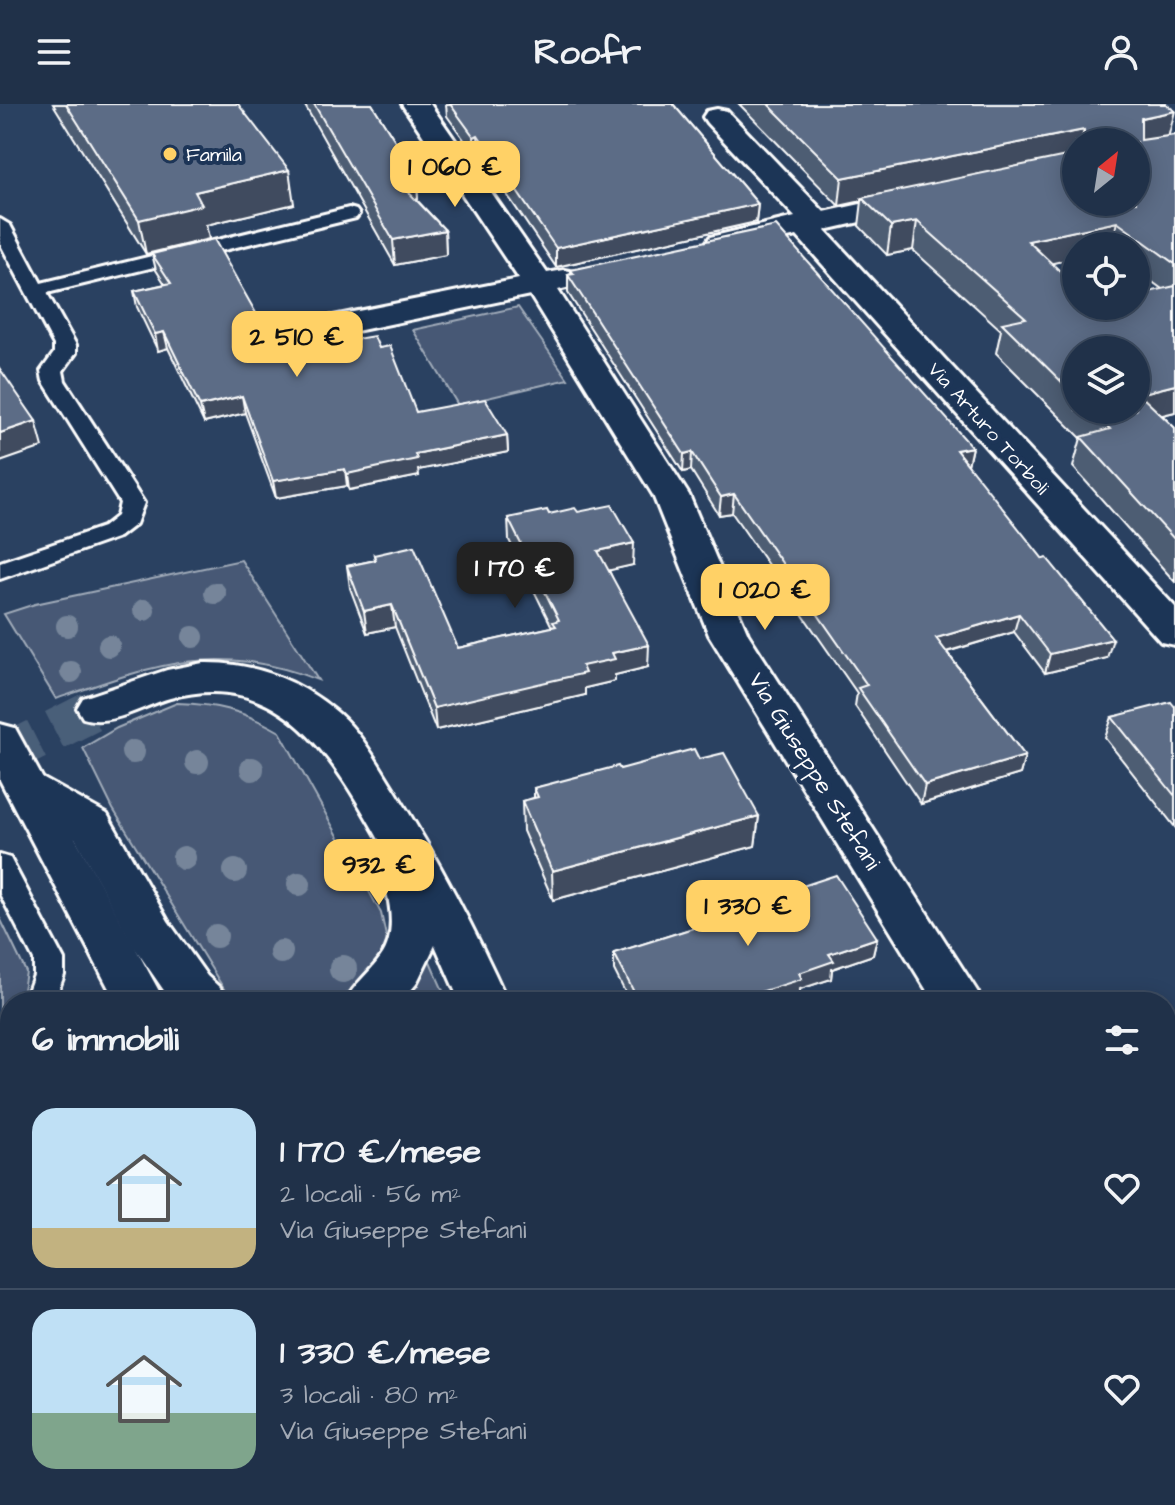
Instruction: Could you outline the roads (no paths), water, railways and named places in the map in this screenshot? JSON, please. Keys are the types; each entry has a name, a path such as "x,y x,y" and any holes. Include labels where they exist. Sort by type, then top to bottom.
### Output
{"street":[{"name":"Via Giuseppe Stefani","path":"416,104 539,285 671,495 729,635 954,992"},
{"name":"Via Arturo Torboli","path":"717,117 1175,632"},
{"path":"694,249 954,193"},
{"path":"308,331 585,274"},
{"path":"98,708 162,686 199,678 239,679 274,690 303,709 345,747 392,822 446,915 480,992"},
{"path":"0,739 136,992"},
{"path":"27,789 91,826 151,934 192,992"},
{"path":"378,992 407,959 415,933 415,904 392,822"}],"lane":[{"path":"36,290 349,214"},
{"path":"0,225 65,345 65,353 52,371 54,381 129,495 132,512 121,526 99,537 0,571"},
{"path":"0,866 49,960 49,975 43,992"}],"tunnel":[{"path":"0,758 98,708"}],"place":[{"name":"Famila","path":"170,154"}]}
